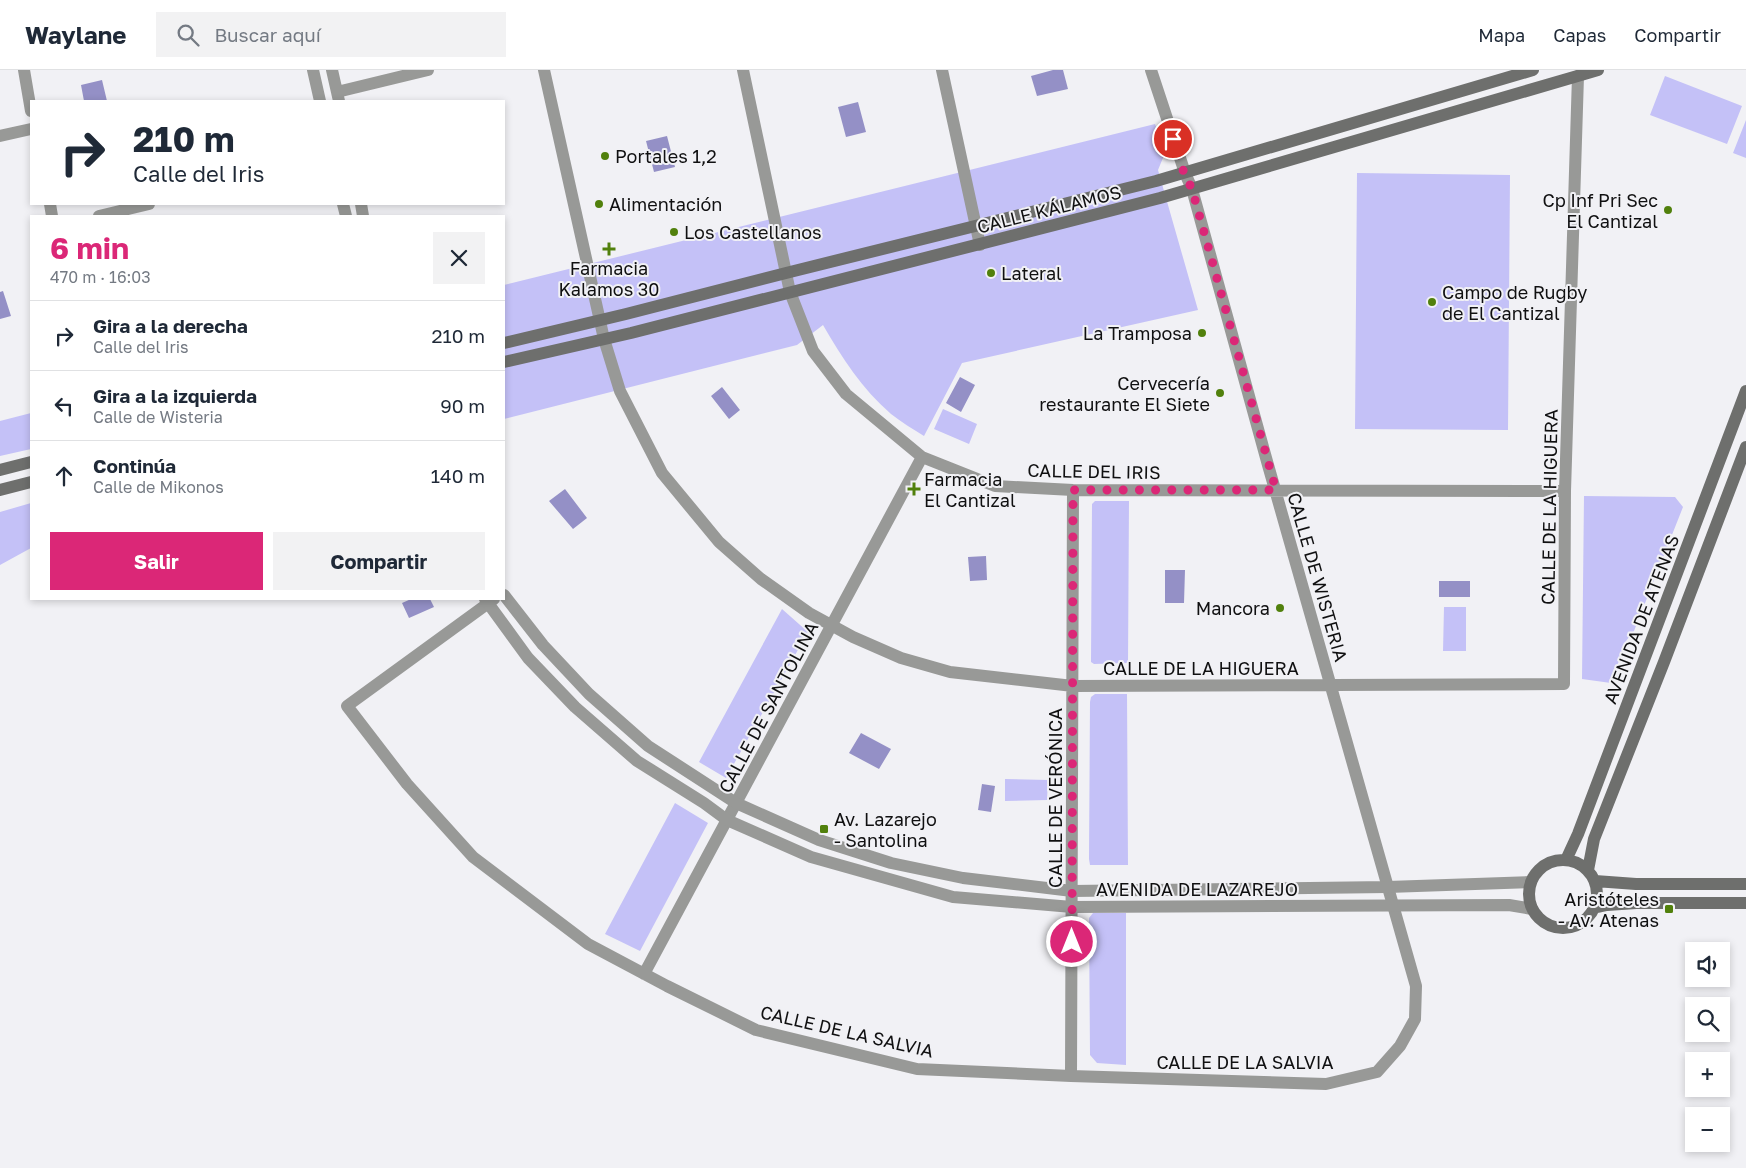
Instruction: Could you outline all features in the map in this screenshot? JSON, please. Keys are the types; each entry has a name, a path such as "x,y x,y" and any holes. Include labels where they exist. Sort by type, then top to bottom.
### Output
{"main road":[{"name":"CALLE KÁLAMOS","path":"505,343 1184,173 1533,70"},
{"name":"CALLE KÁLAMOS","path":"505,362 604,339 980,245 1192,189 1598,70"},
{"name":"AVENIDA DE ATENAS","path":"1566,860 1578,834 1746,391"},
{"name":"AVENIDA DE ATENAS","path":"1591,876 1594,839 1746,447"},
{"path":"0,470 30,462"},
{"path":"0,490 30,482"},
{"path":"1555,860 1566,860 1578,863 1591,876 1597,895 1594,908 1579,924 1557,927 1547,924 1538,918 1529,900 1530,882 1536,872 1544,865 1555,860"},
{"path":"1591,876 1636,884 1746,884"},
{"path":"1594,908 1636,903 1746,903"}],"street":[{"path":"24,70 30,104"},
{"path":"313,70 320,100"},
{"path":"332,70 338,96 428,70"},
{"name":"CALLE DE LA HIGUERA","path":"544,70 604,339 620,391 662,473 719,542 761,579 808,613 831,626 902,658 950,672 1072,686 1564,684 1564,491 1578,76"},
{"name":"CALLE DEL IRIS","path":"743,70 790,292 813,350 846,394 922,457 995,486 1073,490 1564,491"},
{"path":"942,70 980,245"},
{"name":"CALLE DE WISTERIA","path":"1151,70 1184,173 1192,189 1388,887"},
{"path":"0,136 30,129"},
{"path":"103,215 145,205"},
{"name":"CALLE DE SANTOLINA","path":"644,974 922,457"},
{"name":"CALLE DE VERÓNICA","path":"1071,1076 1073,490"},
{"name":"AVENIDA DE LAZAREJO","path":"505,596 543,645 589,694 648,746 736,803 819,840 891,863 963,878 1072,891 1388,887 1530,882"},
{"name":"AVENIDA DE LAZAREJO","path":"489,600 528,658 575,707 637,761 704,803 727,820 811,858 954,897 1072,907 1509,905 1532,909"},
{"name":"CALLE DE LA SALVIA","path":"489,600 347,706 407,784 473,856 588,944 756,1030 917,1069 1326,1084 1377,1072 1400,1046 1415,1019 1416,986 1388,887"}],"shaded area":[{"path":"1053,70 1063,70 1068,89 1037,96 1031,76"},
{"path":"1665,76 1742,106 1727,144 1650,115"},
{"path":"102,80 107,100 84,100 81,85"},
{"path":"858,102 866,132 846,137 838,107"},
{"path":"1746,120 1746,158 1733,153"},
{"path":"1155,124 1165,153 1158,170 1198,310 962,363 924,436 891,414 871,394 845,361 823,325 797,345 505,419 505,285"},
{"path":"667,136 675,167 654,172 646,141"},
{"name":"Campo de Rugby de El Cantizal","path":"1357,173 1510,175 1508,430 1355,429"},
{"path":"3,291 11,316 0,319 0,292"},
{"path":"960,377 975,385 961,412 946,403"},
{"path":"722,387 740,410 729,419 711,396"},
{"path":"943,409 977,424 969,444 934,429"},
{"path":"30,413 30,449 0,456 0,421"},
{"path":"565,489 587,518 573,529 549,501"},
{"path":"1584,496 1675,497 1683,507 1634,631 1626,641 1611,683 1582,679"},
{"path":"1095,501 1129,501 1128,663 1094,664 1091,662 1092,504"},
{"path":"30,503 30,549 0,565 0,512"},
{"path":"986,556 987,580 970,581 968,557"},
{"path":"1165,570 1185,570 1184,603 1165,603"},
{"path":"1439,581 1470,581 1470,597 1439,597"},
{"path":"409,600 430,600 434,607 409,618 402,603"},
{"path":"1444,607 1466,607 1466,651 1443,651"},
{"path":"782,609 808,632 726,778 699,762"},
{"path":"1095,694 1127,694 1128,865 1090,865 1090,702 1091,697"},
{"path":"861,733 891,749 879,769 849,753"},
{"path":"1005,779 1048,780 1047,800 1005,801"},
{"path":"982,784 995,786 991,812 978,810"},
{"path":"675,803 708,823 640,951 605,934"},
{"path":"1093,913 1126,913 1126,1065 1097,1063 1090,1055 1089,918"}],"place":[{"name":"Portales 1,2","path":"605,156"},
{"name":"Alimentación","path":"599,204"},
{"name":"Cp Inf Pri Sec El Cantizal","path":"1668,210"},
{"name":"Los Castellanos","path":"674,232"},
{"name":"Farmacia Kalamos 30","path":"609,249"},
{"name":"Lateral","path":"991,273"},
{"name":"Campo de Rugby de El Cantizal","path":"1432,302"},
{"name":"La Tramposa","path":"1202,333"},
{"name":"Cervecería restaurante El Siete","path":"1220,393"},
{"name":"Farmacia El Cantizal","path":"914,489"},
{"name":"Mancora","path":"1280,608"},
{"name":"Av. Lazarejo - Santolina","path":"824,829"},
{"name":"Aristóteles - Av. Atenas","path":"1669,909"}],"route":[{"path":"1072,942 1073,490 1276,490 1192,189 1184,173 1173,139"}]}
